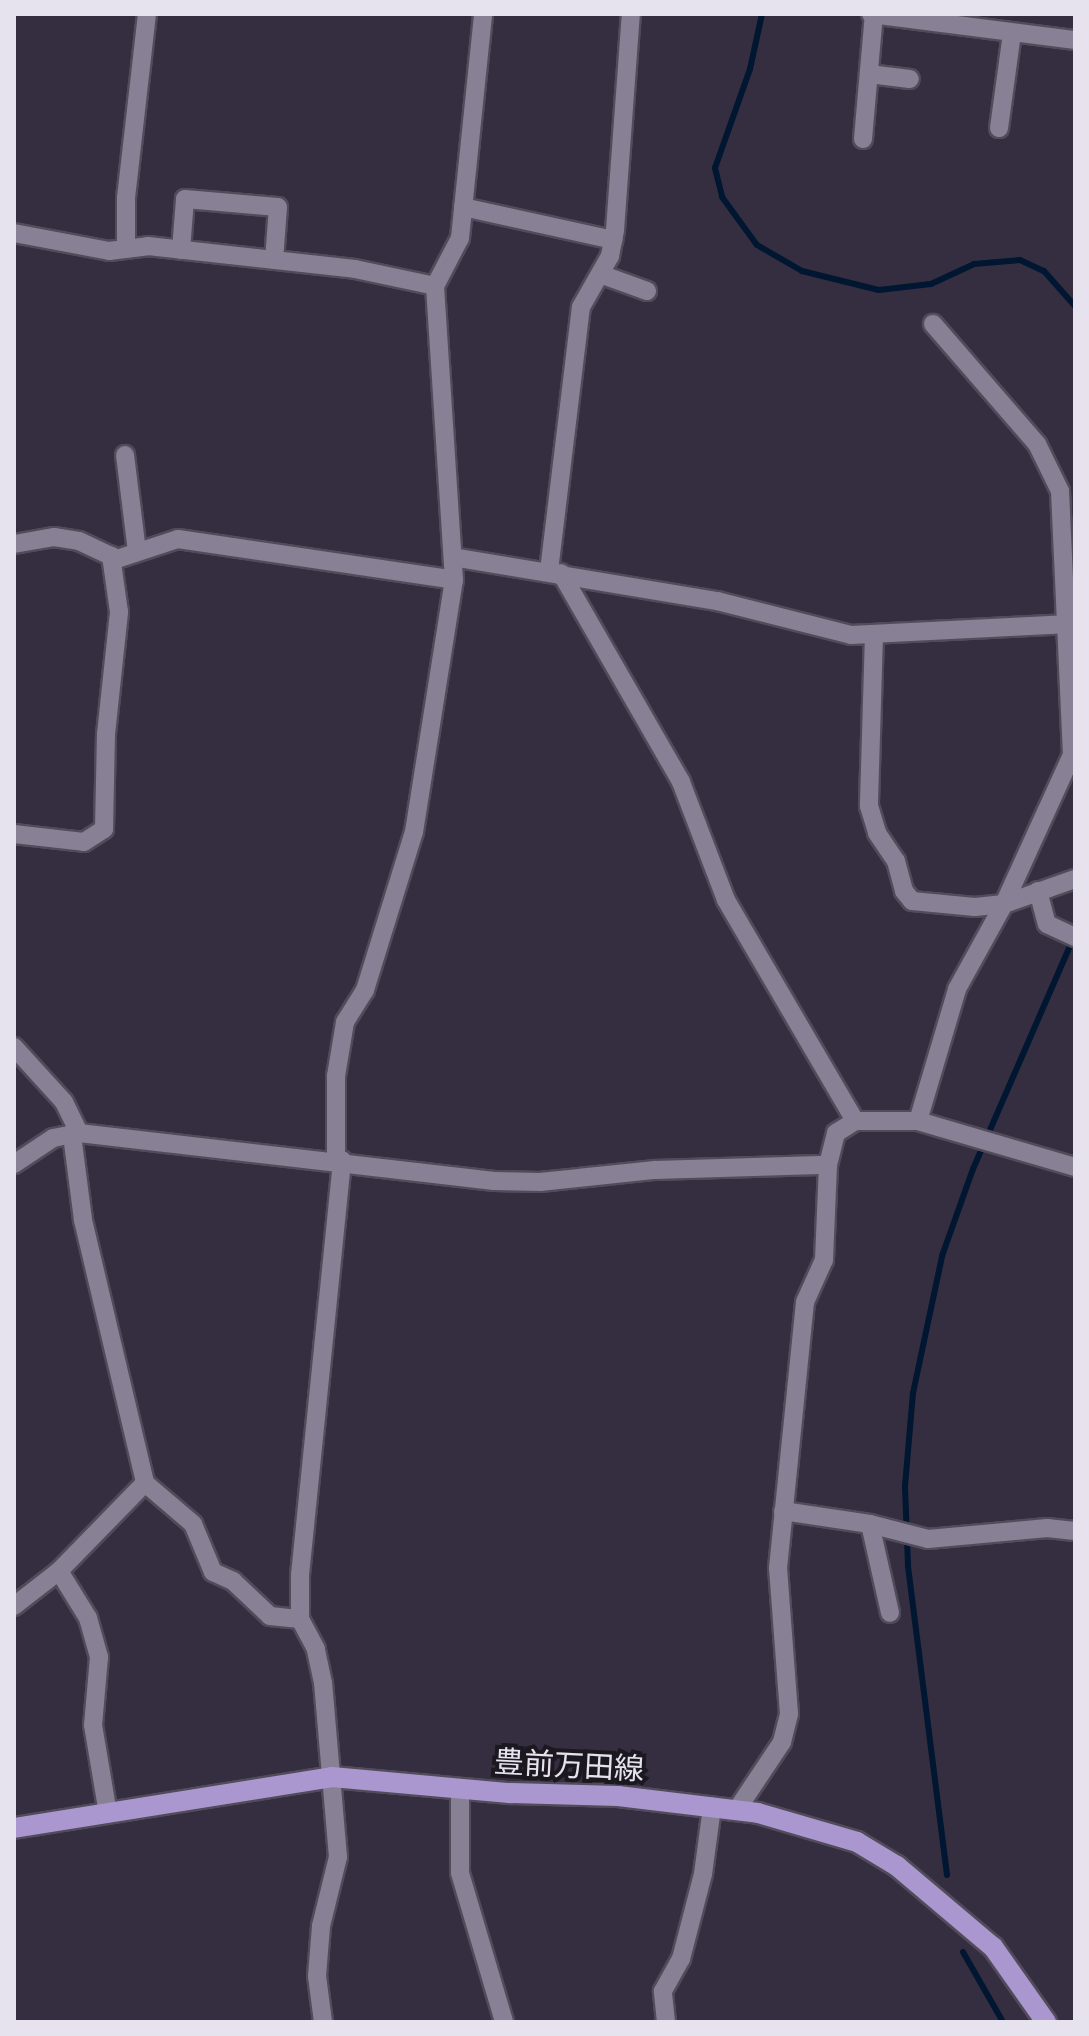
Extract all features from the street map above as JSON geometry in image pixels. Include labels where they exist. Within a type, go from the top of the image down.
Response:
[{"type":"main road","name":"豊前万田線","points":[[14,1828],[332,1777],[460,1789],[618,1796],[736,1811],[857,1842],[897,1866],[993,1947],[1046,2022]]},
{"type":"street","points":[[126,249],[126,198],[147,14]]},
{"type":"street","points":[[323,2022],[317,1976],[321,1926],[338,1857],[323,1683],[316,1649],[300,1619],[300,1575],[339,1160],[336,1076],[345,1022],[365,990],[414,832],[454,580],[435,286],[460,238],[483,14]]},
{"type":"street","points":[[631,14],[613,240],[600,274],[581,307],[555,572],[681,782],[726,900],[855,1121]]},
{"type":"street","points":[[863,139],[873,14],[1075,40]]},
{"type":"street","points":[[999,128],[1012,33]]},
{"type":"street","points":[[869,74],[910,79]]},
{"type":"street","points":[[181,250],[185,199],[278,207],[274,260]]},
{"type":"street","points":[[463,207],[613,240]]},
{"type":"street","points":[[14,233],[109,251],[181,250],[355,269],[435,286]]},
{"type":"street","points":[[600,274],[647,291]]},
{"type":"street","points":[[918,1121],[957,989],[1004,904],[1072,755],[1056,476],[1007,406],[933,324]]},
{"type":"street","points":[[125,455],[137,551]]},
{"type":"street","points":[[14,544],[54,537],[117,559],[178,539],[454,580]]},
{"type":"street","points":[[14,834],[84,842],[104,829],[106,734],[119,612],[111,556]]},
{"type":"street","points":[[453,557],[555,572],[683,599],[717,601],[809,628],[874,634],[1065,624]]},
{"type":"street","points":[[874,634],[869,806],[877,833],[896,861],[904,891],[912,901],[1004,904],[1075,879]]},
{"type":"street","points":[[1038,891],[1047,924],[1075,937]]},
{"type":"street","points":[[14,1047],[64,1102],[76,1134],[83,1220],[145,1483],[193,1524],[213,1572],[233,1581],[270,1616],[300,1619]]},
{"type":"street","points":[[736,1811],[782,1742],[789,1714],[778,1568],[805,1302],[824,1260],[828,1165],[836,1133],[855,1121],[918,1121],[1075,1167]]},
{"type":"street","points":[[14,1164],[53,1138],[76,1134],[339,1160],[494,1181],[828,1165]]},
{"type":"street","points":[[14,1606],[59,1571],[145,1483]]},
{"type":"street","points":[[783,1511],[870,1524],[928,1539],[1047,1528],[1075,1531]]},
{"type":"street","points":[[870,1524],[890,1613]]},
{"type":"street","points":[[59,1571],[88,1618],[99,1657],[93,1725],[108,1814]]},
{"type":"street","points":[[460,1789],[460,1873],[504,2022]]},
{"type":"street","points":[[666,2022],[663,1991],[681,1959],[703,1874],[712,1807]]},
{"type":"waterway","points":[[762,14],[750,69],[715,168],[722,197],[757,245],[802,271],[879,290],[931,284],[974,264],[1020,260],[1044,271],[1075,306]]},
{"type":"waterway","points":[[947,1875],[908,1565],[905,1486],[913,1393],[942,1256],[973,1169],[1073,939]]},
{"type":"waterway","points":[[963,1952],[1003,2022]]}]
